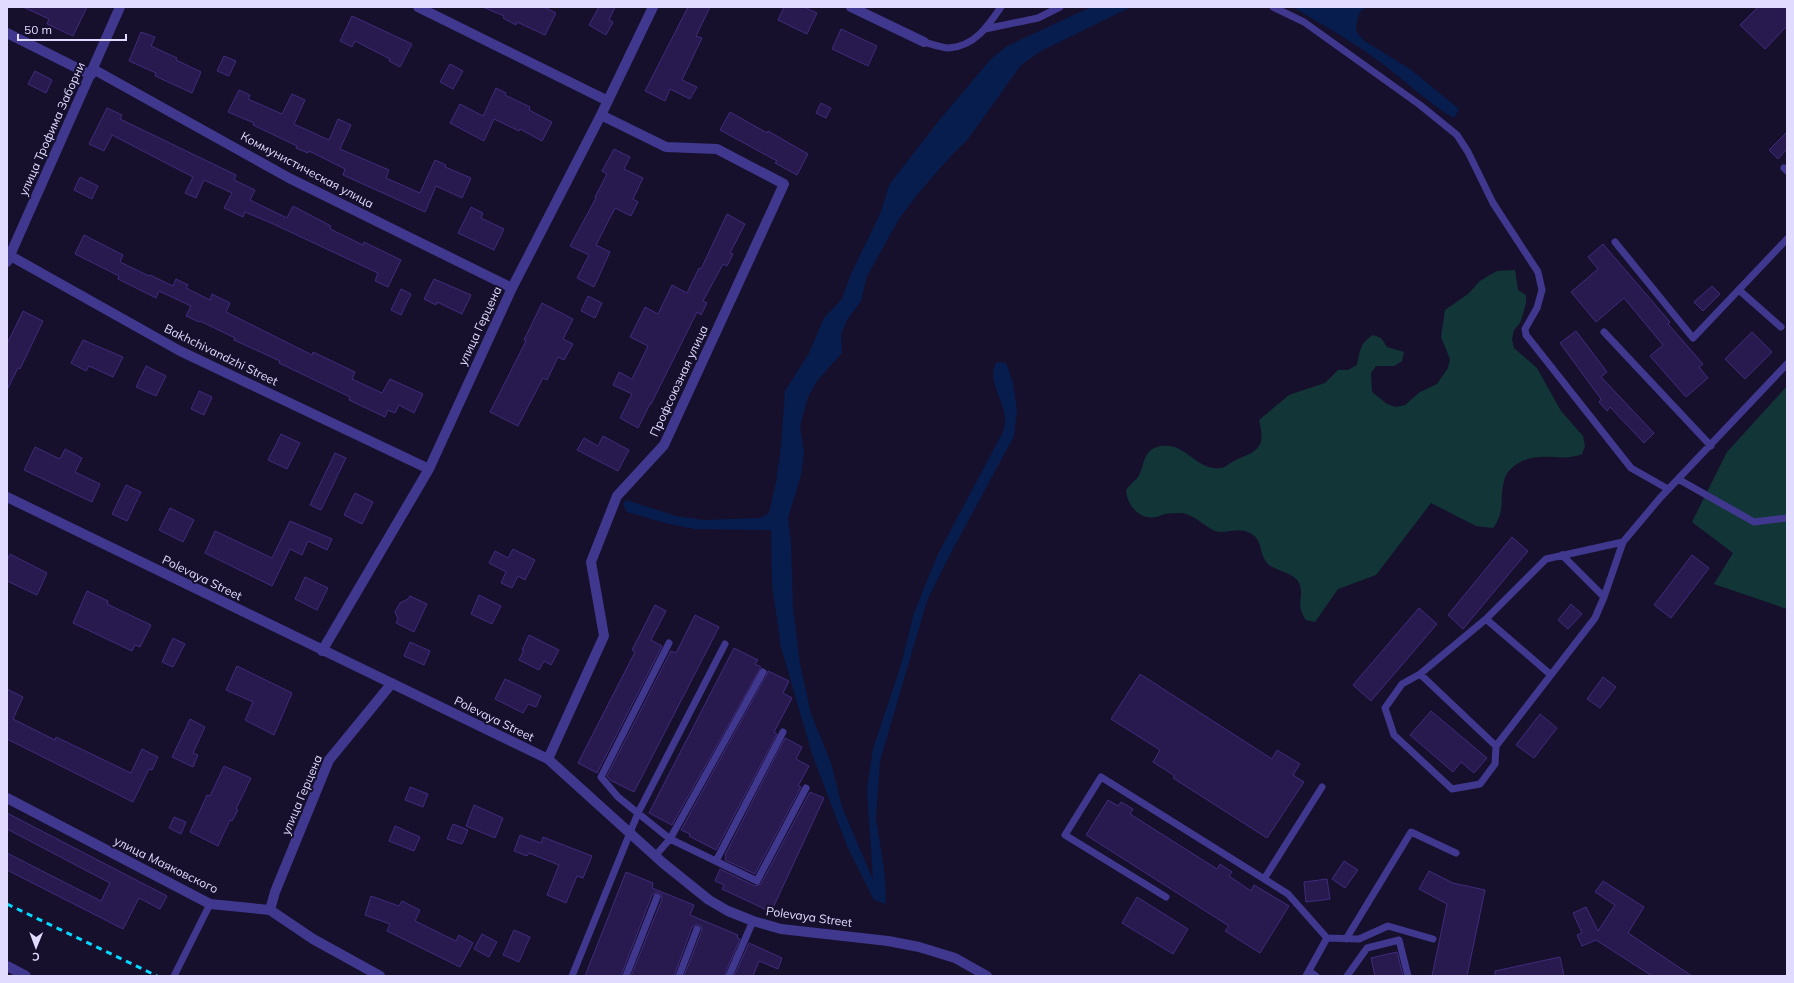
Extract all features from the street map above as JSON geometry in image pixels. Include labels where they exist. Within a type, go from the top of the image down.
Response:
[{"type":"street","name":"улица Трофима Заборни","points":[[8,257],[120,7]]},
{"type":"street","points":[[418,7],[608,100]]},
{"type":"street","name":"улица Герцена","points":[[322,651],[429,469],[512,288],[601,116],[653,7]]},
{"type":"street","points":[[851,7],[924,42]]},
{"type":"street","name":"Коммунистическая улица","points":[[7,33],[92,72],[289,178],[512,288]]},
{"type":"street","name":"Профсоюзная улица","points":[[548,759],[604,636],[591,562],[617,496],[664,444],[784,184],[717,149],[666,147],[601,116]]},
{"type":"street","name":"Bakhchivandzhi Street","points":[[8,257],[180,351],[429,469]]},
{"type":"street","name":"Polevaya Street","points":[[7,497],[322,651],[392,683],[548,759],[655,856],[709,900],[753,921],[781,929],[888,941],[919,947],[955,958],[987,976]]},
{"type":"street","name":"улица Герцена","points":[[270,910],[275,892],[329,760],[392,683]]},
{"type":"street","name":"улица Маяковского","points":[[7,798],[210,904],[270,910],[313,939],[380,976]]},
{"type":"street","points":[[7,966],[26,976]]},
{"type":"lane","points":[[924,42],[948,48],[971,42],[986,30],[1001,7]]},
{"type":"lane","points":[[986,30],[1038,18],[1060,7]]},
{"type":"lane","points":[[1273,7],[1304,22],[1420,105],[1457,135],[1468,152],[1493,203],[1538,272],[1542,290],[1537,308],[1525,329],[1526,335],[1631,468],[1668,489]]},
{"type":"lane","points":[[1615,242],[1693,338],[1787,239]]},
{"type":"lane","points":[[1739,290],[1781,328]]},
{"type":"lane","points":[[1604,332],[1711,446]]},
{"type":"lane","points":[[1623,542],[1546,559],[1486,619],[1420,674],[1402,684],[1385,708],[1394,735],[1452,789],[1480,784],[1495,764],[1496,746],[1595,618],[1604,598],[1623,542],[1668,489],[1711,446],[1787,364]]},
{"type":"lane","points":[[1678,479],[1754,522],[1787,518]]},
{"type":"lane","points":[[1562,555],[1604,598]]},
{"type":"lane","points":[[1486,619],[1551,675]]},
{"type":"lane","points":[[670,643],[601,777],[618,797],[670,839],[757,881],[806,788]]},
{"type":"lane","points":[[572,976],[638,813],[725,644]]},
{"type":"lane","points":[[655,856],[670,839],[763,672]]},
{"type":"lane","points":[[1420,674],[1496,746]]},
{"type":"lane","points":[[716,861],[783,732]]},
{"type":"lane","points":[[1166,897],[1064,835],[1101,777],[1288,894],[1327,938],[1359,939],[1388,926],[1433,939]]},
{"type":"lane","points":[[1264,879],[1322,787]]},
{"type":"lane","points":[[1346,939],[1411,832],[1456,853]]},
{"type":"lane","points":[[626,976],[657,897]]},
{"type":"lane","points":[[174,976],[210,904]]},
{"type":"lane","points":[[729,976],[753,921]]},
{"type":"lane","points":[[679,976],[697,929]]},
{"type":"lane","points":[[1316,976],[1307,974],[1327,938]]},
{"type":"lane","points":[[1347,976],[1367,948],[1400,940],[1408,976]]},
{"type":"green space","points":[[1515,270],[1518,290],[1526,295],[1526,304],[1520,323],[1514,330],[1512,339],[1514,348],[1537,368],[1561,411],[1583,436],[1585,446],[1582,454],[1577,456],[1534,457],[1513,467],[1509,471],[1504,481],[1500,516],[1493,528],[1476,526],[1431,503],[1376,575],[1338,589],[1315,622],[1306,620],[1303,615],[1300,606],[1301,590],[1298,581],[1291,575],[1268,564],[1258,541],[1251,534],[1241,530],[1222,532],[1215,531],[1192,516],[1183,513],[1164,514],[1158,517],[1144,516],[1139,514],[1131,506],[1126,490],[1138,477],[1146,456],[1152,449],[1166,446],[1173,447],[1206,466],[1221,468],[1227,466],[1252,453],[1259,446],[1261,441],[1261,428],[1259,420],[1289,395],[1325,383],[1338,370],[1348,370],[1357,365],[1363,344],[1373,335],[1381,338],[1387,347],[1404,352],[1402,361],[1394,366],[1376,366],[1371,373],[1372,392],[1387,404],[1396,407],[1405,405],[1420,392],[1437,384],[1448,368],[1450,359],[1441,337],[1445,310],[1468,294],[1480,281],[1488,276],[1497,271]]},
{"type":"green space","points":[[1787,386],[1787,609],[1714,584],[1733,553],[1692,522],[1727,452]]},
{"type":"water","points":[[1091,7],[1131,7],[1041,51],[1021,65],[968,139],[920,191],[899,219],[867,276],[861,301],[847,320],[841,335],[842,353],[817,381],[808,397],[800,426],[804,453],[801,475],[788,518],[791,543],[793,609],[800,664],[811,714],[831,763],[842,807],[873,880],[867,788],[873,749],[901,665],[914,613],[938,554],[1003,432],[1005,422],[1004,412],[996,390],[993,376],[997,362],[1006,363],[1013,383],[1017,409],[1014,436],[946,562],[927,601],[880,761],[876,818],[885,877],[886,904],[874,900],[847,846],[812,754],[781,647],[772,584],[771,530],[695,529],[669,524],[627,512],[623,504],[626,500],[676,516],[704,520],[760,518],[769,513],[776,482],[781,447],[785,391],[808,355],[824,318],[842,299],[851,274],[881,212],[889,185],[941,118],[991,59],[1007,46]]},
{"type":"water","points":[[1293,7],[1366,7],[1359,14],[1356,27],[1356,31],[1363,40],[1410,69],[1459,109],[1454,118],[1434,105],[1386,66],[1366,52]]},
{"type":"building","points":[[23,7],[87,7],[73,36],[47,24],[49,19]]},
{"type":"building","points":[[483,7],[544,7],[556,13],[545,35],[517,22],[516,25],[503,18],[504,16]]},
{"type":"building","points":[[599,7],[615,7],[609,20],[613,22],[606,35],[589,25]]},
{"type":"building","points":[[688,7],[710,7],[696,36],[702,38],[682,80],[697,87],[690,99],[670,89],[665,101],[645,91]]},
{"type":"building","points":[[784,7],[804,7],[817,13],[807,34],[778,20]]},
{"type":"building","points":[[1758,7],[1787,7],[1787,26],[1765,49],[1740,25]]},
{"type":"building","points":[[352,16],[412,44],[400,67],[389,61],[390,59],[355,41],[352,47],[340,41]]},
{"type":"building","points":[[841,29],[877,46],[868,66],[832,49]]},
{"type":"building","points":[[141,32],[155,37],[151,46],[177,58],[176,60],[201,72],[192,93],[155,76],[156,73],[129,61]]},
{"type":"building","points":[[224,56],[236,61],[229,76],[217,71]]},
{"type":"building","points":[[450,64],[463,71],[453,89],[440,82]]},
{"type":"building","points":[[35,71],[52,80],[46,93],[28,84]]},
{"type":"building","points":[[496,88],[506,93],[505,95],[530,107],[529,110],[552,122],[542,141],[520,129],[519,131],[494,119],[484,141],[450,123],[460,104],[483,116]]},
{"type":"building","points":[[239,90],[250,95],[248,99],[282,114],[292,94],[305,100],[294,124],[329,140],[338,119],[351,125],[340,149],[389,170],[386,178],[420,193],[435,160],[446,165],[445,167],[471,178],[462,198],[436,186],[425,212],[343,175],[345,169],[309,151],[308,153],[296,148],[297,146],[253,125],[254,123],[228,112]]},
{"type":"building","points":[[821,103],[831,108],[826,118],[816,113]]},
{"type":"building","points":[[107,108],[122,115],[120,119],[236,175],[234,180],[255,190],[250,200],[287,218],[293,206],[331,226],[330,229],[363,245],[364,242],[401,260],[388,287],[375,281],[378,273],[245,212],[243,217],[224,208],[232,193],[204,180],[196,198],[185,193],[193,177],[112,135],[104,151],[89,144]]},
{"type":"building","points":[[730,112],[767,133],[768,131],[808,154],[797,175],[775,163],[777,161],[720,130]]},
{"type":"building","points":[[1787,132],[1787,149],[1778,159],[1769,150]]},
{"type":"building","points":[[614,149],[630,157],[624,169],[643,178],[633,199],[638,202],[631,216],[615,208],[596,245],[610,252],[594,287],[577,278],[589,255],[570,246],[607,174],[602,171]]},
{"type":"building","points":[[80,177],[98,186],[92,199],[74,190]]},
{"type":"building","points":[[471,207],[483,213],[481,218],[504,229],[494,250],[458,233]]},
{"type":"building","points":[[727,214],[745,224],[730,253],[733,254],[727,266],[723,264],[703,301],[707,303],[701,315],[697,312],[638,428],[620,418],[632,394],[613,385],[619,372],[632,379],[648,346],[630,337],[645,307],[658,314],[672,285],[687,293],[699,268],[701,269]]},
{"type":"building","points":[[84,235],[123,255],[120,262],[149,276],[150,275],[173,286],[176,279],[188,285],[186,288],[210,300],[212,294],[230,303],[226,312],[312,355],[313,352],[355,372],[352,379],[382,393],[390,379],[423,394],[414,413],[399,405],[395,413],[388,410],[385,417],[349,400],[350,397],[279,363],[280,361],[234,340],[235,338],[186,316],[191,306],[159,291],[156,298],[118,279],[119,276],[75,254]]},
{"type":"building","points":[[1603,244],[1670,322],[1668,324],[1703,364],[1699,367],[1708,378],[1686,397],[1650,356],[1663,345],[1624,298],[1596,322],[1571,292],[1598,269],[1588,257]]},
{"type":"building","points":[[434,279],[471,295],[462,314],[437,302],[436,305],[424,299]]},
{"type":"building","points":[[1712,286],[1720,294],[1703,311],[1694,302]]},
{"type":"building","points":[[401,289],[411,294],[401,315],[391,310]]},
{"type":"building","points":[[588,296],[602,303],[595,318],[581,311]]},
{"type":"building","points":[[542,303],[573,319],[563,339],[573,344],[564,360],[558,357],[547,380],[543,378],[518,426],[490,412],[526,341],[524,340]]},
{"type":"building","points":[[23,311],[43,321],[20,369],[18,368],[7,390],[7,344]]},
{"type":"building","points":[[1576,331],[1607,372],[1601,377],[1654,433],[1644,443],[1610,407],[1607,411],[1599,402],[1601,399],[1560,343]]},
{"type":"building","points":[[1752,332],[1772,352],[1745,379],[1725,359]]},
{"type":"building","points":[[83,340],[123,357],[113,377],[89,366],[86,371],[71,363]]},
{"type":"building","points":[[146,366],[166,376],[156,396],[136,387]]},
{"type":"building","points":[[199,391],[212,397],[204,415],[191,409]]},
{"type":"building","points":[[281,434],[300,443],[287,469],[268,460]]},
{"type":"building","points":[[603,436],[629,450],[618,471],[577,450],[584,438],[598,446]]},
{"type":"building","points":[[35,447],[60,459],[65,449],[82,458],[75,472],[100,484],[92,502],[24,470]]},
{"type":"building","points":[[335,453],[346,458],[321,510],[310,505]]},
{"type":"building","points":[[126,485],[141,492],[127,521],[112,514]]},
{"type":"building","points":[[355,493],[373,502],[362,524],[344,515]]},
{"type":"building","points":[[170,508],[194,520],[183,542],[159,530]]},
{"type":"building","points":[[290,521],[332,539],[327,550],[308,541],[302,555],[290,549],[272,586],[205,553],[215,531],[272,558]]},
{"type":"building","points":[[1512,537],[1528,551],[1463,629],[1448,615]]},
{"type":"building","points":[[513,549],[535,560],[525,580],[518,576],[512,588],[501,583],[506,572],[489,563],[495,551],[508,558]]},
{"type":"building","points":[[10,554],[47,573],[37,595],[7,581],[7,561]]},
{"type":"building","points":[[1692,555],[1709,568],[1671,618],[1654,605]]},
{"type":"building","points":[[305,577],[328,588],[317,610],[295,599]]},
{"type":"building","points":[[87,591],[108,601],[107,604],[151,625],[140,647],[135,645],[132,651],[73,623]]},
{"type":"building","points":[[479,595],[501,606],[492,624],[471,614]]},
{"type":"building","points":[[410,596],[427,604],[414,632],[396,623],[398,619],[395,612],[400,603],[408,599]]},
{"type":"building","points":[[1571,604],[1582,614],[1568,629],[1558,620]]},
{"type":"building","points":[[655,605],[666,611],[651,640],[662,646],[597,773],[578,763],[635,652],[632,650]]},
{"type":"building","points":[[1419,608],[1437,624],[1371,701],[1353,685]]},
{"type":"building","points":[[695,615],[719,627],[634,792],[610,780],[607,776],[671,651],[676,653]]},
{"type":"building","points":[[529,635],[559,650],[551,665],[544,661],[539,670],[519,660]]},
{"type":"building","points":[[173,638],[185,644],[173,667],[162,662]]},
{"type":"building","points":[[410,642],[430,651],[424,665],[404,656]]},
{"type":"building","points":[[734,648],[758,660],[755,664],[761,667],[672,825],[649,813]]},
{"type":"building","points":[[237,666],[292,693],[274,735],[245,720],[253,702],[226,690]]},
{"type":"building","points":[[768,671],[789,681],[783,693],[792,698],[774,732],[777,734],[716,850],[689,836],[690,834],[681,830]]},
{"type":"building","points":[[1140,674],[1272,759],[1277,750],[1300,764],[1293,775],[1304,782],[1267,838],[1173,778],[1175,776],[1153,762],[1160,750],[1111,719]]},
{"type":"building","points":[[1603,677],[1616,687],[1600,708],[1587,699]]},
{"type":"building","points":[[505,679],[541,696],[536,707],[528,704],[523,713],[495,699]]},
{"type":"building","points":[[7,689],[23,697],[13,719],[55,740],[56,737],[131,773],[142,749],[158,757],[152,770],[149,769],[133,802],[7,739]]},
{"type":"building","points":[[1431,711],[1487,758],[1474,773],[1461,762],[1453,772],[1410,735]]},
{"type":"building","points":[[1540,714],[1557,728],[1534,758],[1516,745]]},
{"type":"building","points":[[190,719],[205,727],[193,753],[198,755],[193,767],[172,757]]},
{"type":"building","points":[[785,738],[802,747],[796,759],[809,766],[798,786],[801,787],[755,874],[725,860],[725,855]]},
{"type":"building","points":[[224,766],[251,778],[236,809],[238,810],[232,821],[230,820],[218,846],[190,832],[207,795],[210,796]]},
{"type":"building","points":[[410,787],[428,794],[423,807],[405,800]]},
{"type":"building","points":[[810,792],[824,798],[771,912],[722,889],[724,885],[715,881],[720,869],[755,886],[761,884]]},
{"type":"building","points":[[1108,800],[1118,806],[1121,802],[1133,809],[1130,814],[1217,869],[1220,864],[1232,872],[1229,876],[1251,891],[1254,885],[1289,906],[1260,953],[1225,931],[1229,926],[1086,835]]},
{"type":"building","points":[[474,805],[503,818],[495,838],[466,826]]},
{"type":"building","points":[[7,813],[167,896],[160,909],[139,898],[123,929],[7,870],[7,853],[101,901],[110,883],[7,829]]},
{"type":"building","points":[[174,817],[186,822],[181,834],[169,828]]},
{"type":"building","points":[[453,824],[468,830],[462,844],[447,839]]},
{"type":"building","points":[[395,826],[420,837],[414,851],[389,841]]},
{"type":"building","points":[[520,835],[541,843],[543,837],[592,856],[583,878],[577,876],[566,903],[547,895],[559,865],[529,853],[527,856],[514,851]]},
{"type":"building","points":[[1344,861],[1358,870],[1345,888],[1332,879]]},
{"type":"building","points":[[1429,871],[1453,883],[1485,890],[1467,976],[1432,976],[1447,904],[1419,889]]},
{"type":"building","points":[[626,872],[653,883],[652,888],[694,905],[690,915],[738,935],[737,938],[740,939],[724,976],[684,976],[702,930],[701,926],[697,924],[692,927],[674,976],[631,976],[662,899],[661,894],[657,892],[652,895],[621,976],[585,976]]},
{"type":"building","points":[[1327,879],[1330,899],[1306,902],[1304,882]]},
{"type":"building","points":[[1603,881],[1644,907],[1628,933],[1692,976],[1652,976],[1596,940],[1582,946],[1577,935],[1582,933],[1573,913],[1586,907],[1598,931],[1615,905],[1595,892]]},
{"type":"building","points":[[371,896],[399,906],[402,901],[420,910],[415,921],[456,941],[459,935],[473,943],[460,967],[387,931],[390,924],[365,915]]},
{"type":"building","points":[[1137,897],[1188,929],[1173,954],[1122,923]]},
{"type":"building","points":[[514,930],[530,937],[519,962],[503,955]]},
{"type":"building","points":[[482,934],[497,942],[489,957],[474,949]]},
{"type":"building","points":[[749,943],[782,958],[778,969],[759,961],[753,976],[734,976]]},
{"type":"building","points":[[1397,952],[1403,976],[1375,976],[1371,958]]},
{"type":"building","points":[[1560,957],[1564,976],[1495,976],[1495,971]]},
{"type":"railway","points":[[7,904],[157,976]]}]
